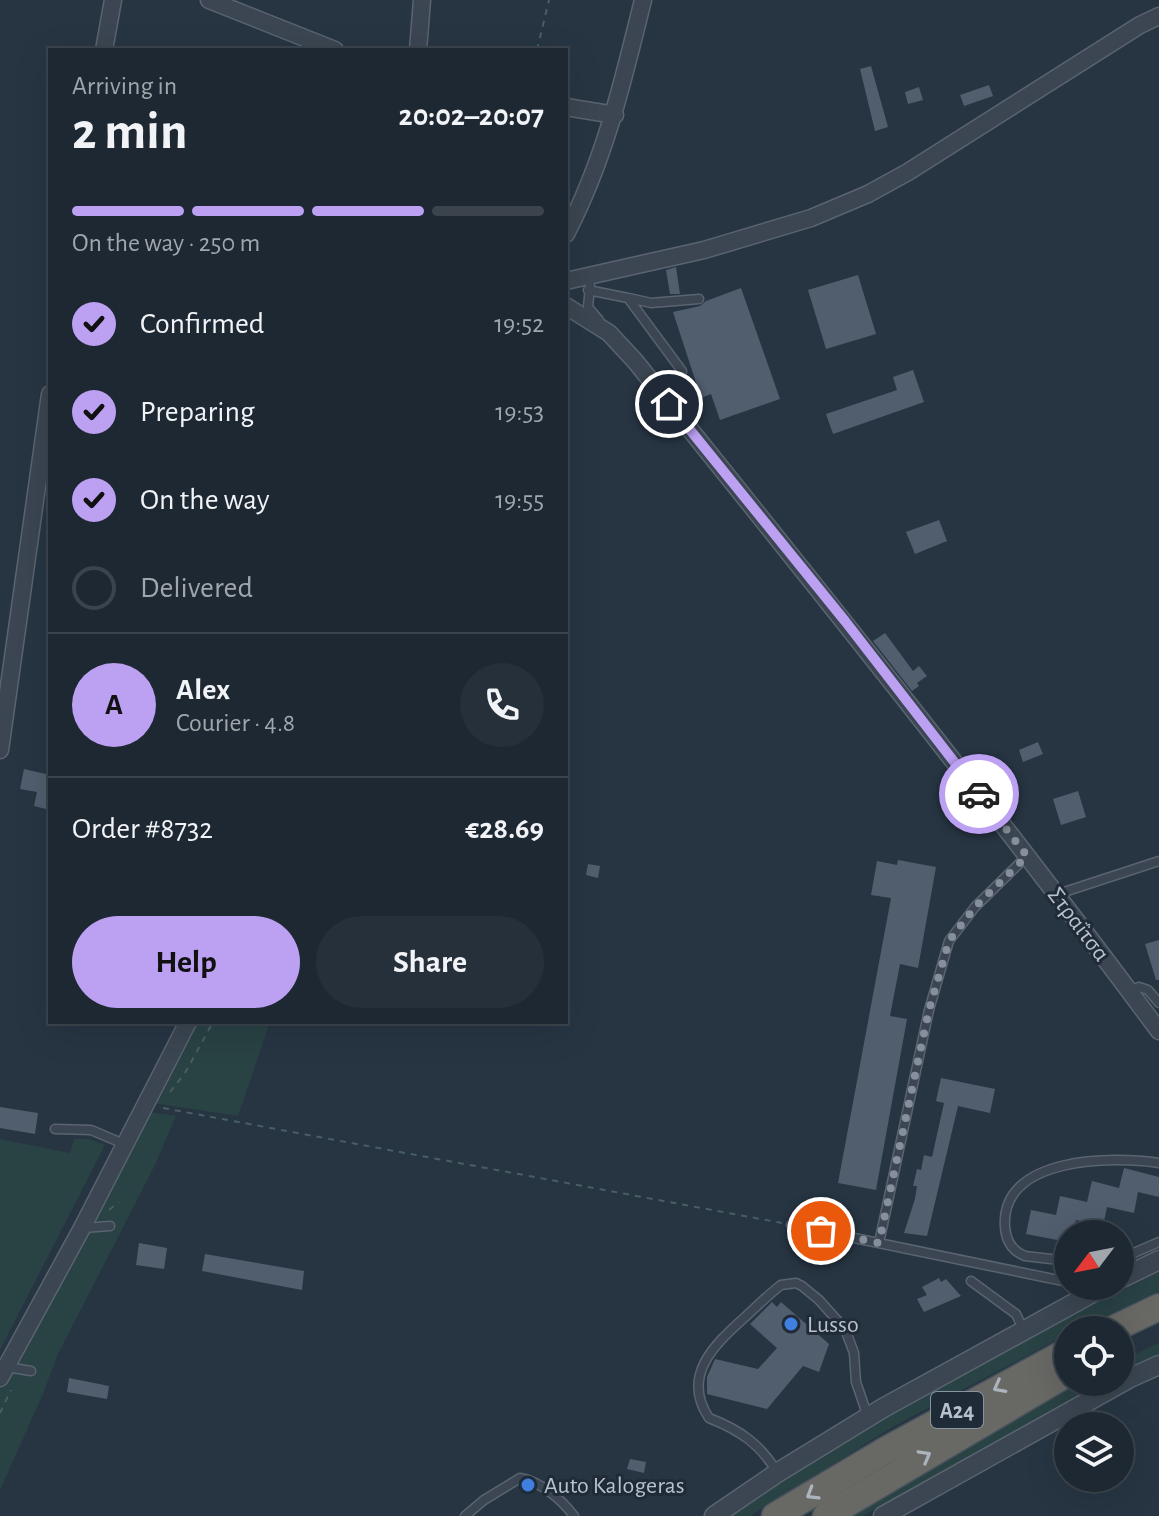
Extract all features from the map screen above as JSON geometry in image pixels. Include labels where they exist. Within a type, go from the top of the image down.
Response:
[{"type":"highway","points":[[1134,1319],[1159,1307]]},
{"type":"highway","points":[[1134,1337],[1159,1325]]},
{"type":"highway","name":"Α24","points":[[775,1516],[886,1450],[1054,1359]]},
{"type":"highway","name":"Α24","points":[[826,1516],[1054,1381]]},
{"type":"street","points":[[104,48],[113,0]]},
{"type":"street","points":[[209,0],[330,48]]},
{"type":"street","points":[[418,48],[422,0]]},
{"type":"street","points":[[568,230],[598,165],[615,115],[643,0]]},
{"type":"street","points":[[568,280],[704,250],[811,218],[868,194],[1159,16]]},
{"type":"street","points":[[568,107],[615,115]]},
{"type":"street","name":"Στραΐτσα","points":[[568,307],[609,333],[635,361],[845,621],[1058,894],[1159,1031]]},
{"type":"street","points":[[0,750],[48,408]]},
{"type":"street","points":[[3,1372],[125,1144],[152,1106],[187,1024]]},
{"type":"street","points":[[1134,1272],[1159,1260]]},
{"type":"street","points":[[714,1516],[868,1417],[1076,1300]]},
{"type":"street","points":[[883,1516],[1130,1378],[1159,1365]]},
{"type":"lane","points":[[1140,25],[1159,23]]},
{"type":"lane","points":[[596,273],[588,290],[588,307],[609,333]]},
{"type":"lane","points":[[588,290],[651,303],[699,299]]},
{"type":"lane","points":[[628,298],[682,371]]},
{"type":"lane","points":[[879,1243],[929,1010],[949,941],[975,907],[1027,856]]},
{"type":"lane","points":[[1058,894],[1159,861]]},
{"type":"lane","points":[[1130,991],[1139,987],[1148,990],[1159,1003]]},
{"type":"lane","points":[[55,1129],[91,1130],[125,1144]]},
{"type":"lane","points":[[1054,1259],[1025,1256],[1010,1245],[1005,1231],[1005,1215],[1022,1184],[1045,1172],[1084,1160],[1159,1163]]},
{"type":"lane","points":[[791,1225],[1054,1279]]},
{"type":"lane","points":[[82,1228],[110,1226]]},
{"type":"lane","points":[[1134,1253],[1159,1242]]},
{"type":"lane","points":[[971,1281],[1016,1314],[1024,1330]]},
{"type":"lane","points":[[777,1473],[767,1456],[748,1436],[709,1418],[700,1398],[698,1377],[711,1349],[781,1285],[796,1283],[802,1286],[845,1329],[854,1353],[856,1382],[868,1417]]},
{"type":"lane","points":[[3,1372],[31,1371]]},
{"type":"lane","points":[[465,1516],[520,1478],[541,1486],[567,1506],[574,1516]]},
{"type":"path","points":[[537,48],[549,0]]},
{"type":"path","points":[[152,1106],[185,1073],[212,1024]]},
{"type":"path","points":[[152,1106],[791,1225]]},
{"type":"green space","points":[[188,1024],[269,1024],[238,1116],[147,1102]]},
{"type":"green space","points":[[141,1111],[176,1116],[154,1167],[58,1354],[0,1490],[0,1378]]},
{"type":"green space","points":[[0,1139],[70,1153],[74,1139],[89,1139],[105,1145],[0,1350]]},
{"type":"green space","points":[[1159,1272],[1159,1291],[1106,1316],[1069,1316],[1102,1300],[1134,1300],[1134,1284]]},
{"type":"green space","points":[[1054,1323],[1054,1341],[896,1425],[750,1516],[721,1516],[776,1477],[1005,1347]]},
{"type":"green space","points":[[1159,1343],[1159,1359],[1134,1371],[1134,1355]]},
{"type":"green space","points":[[1054,1396],[1086,1396],[863,1516],[838,1516]]},
{"type":"building","points":[[871,66],[888,127],[875,131],[860,69]]},
{"type":"building","points":[[989,85],[993,96],[964,106],[960,95]]},
{"type":"building","points":[[919,87],[923,100],[908,104],[905,92]]},
{"type":"building","points":[[676,267],[680,294],[670,294],[666,270]]},
{"type":"building","points":[[858,275],[876,334],[826,349],[808,290]]},
{"type":"building","points":[[741,288],[780,399],[720,420],[711,394],[701,398],[673,312],[700,306]]},
{"type":"building","points":[[913,370],[924,402],[833,434],[826,414],[897,390],[893,377]]},
{"type":"building","points":[[939,520],[947,541],[915,554],[906,532]]},
{"type":"building","points":[[885,633],[913,671],[919,666],[927,676],[912,691],[873,641]]},
{"type":"building","points":[[1038,742],[1043,754],[1023,762],[1019,750]]},
{"type":"building","points":[[24,769],[48,775],[48,810],[34,806],[37,792],[20,789]]},
{"type":"building","points":[[1078,791],[1086,817],[1061,825],[1053,799]]},
{"type":"building","points":[[898,860],[936,867],[918,968],[900,964],[890,1016],[907,1019],[876,1190],[838,1183],[891,898],[871,895],[877,861],[897,865]]},
{"type":"building","points":[[588,864],[600,866],[598,878],[586,875]]},
{"type":"building","points":[[1159,940],[1159,980],[1156,980],[1145,944]]},
{"type":"building","points":[[941,1078],[995,1089],[990,1113],[958,1106],[927,1236],[904,1233],[915,1199],[917,1186],[913,1186],[917,1169],[921,1170],[924,1155],[932,1157],[944,1103],[936,1101]]},
{"type":"building","points":[[0,1107],[38,1113],[35,1134],[0,1128]]},
{"type":"building","points":[[1124,1168],[1159,1177],[1159,1197],[1138,1192],[1134,1213],[1107,1207],[1104,1220],[1054,1220],[1054,1239],[1026,1234],[1031,1210],[1056,1215],[1060,1196],[1087,1202],[1092,1181],[1119,1188]]},
{"type":"building","points":[[139,1243],[167,1248],[164,1269],[136,1265]]},
{"type":"building","points":[[205,1254],[304,1271],[302,1290],[202,1271]]},
{"type":"building","points":[[939,1278],[941,1282],[946,1279],[961,1296],[924,1312],[917,1299],[927,1295],[922,1287]]},
{"type":"building","points":[[772,1302],[777,1307],[781,1302],[829,1344],[819,1372],[803,1366],[767,1409],[707,1394],[707,1377],[715,1359],[758,1369],[777,1348],[750,1324]]},
{"type":"building","points":[[69,1378],[109,1386],[107,1399],[67,1392]]},
{"type":"building","points":[[630,1459],[646,1462],[644,1473],[627,1469]]},
{"type":"way so far","points":[[821,1231],[879,1243],[929,1010],[949,941],[975,907],[1027,856],[979,794]]},
{"type":"place","name":"Lusso","points":[[791,1324]]},
{"type":"place","name":"Auto Kalogeras","points":[[528,1485]]},
{"type":"route","points":[[669,404],[845,621],[979,794]]}]
